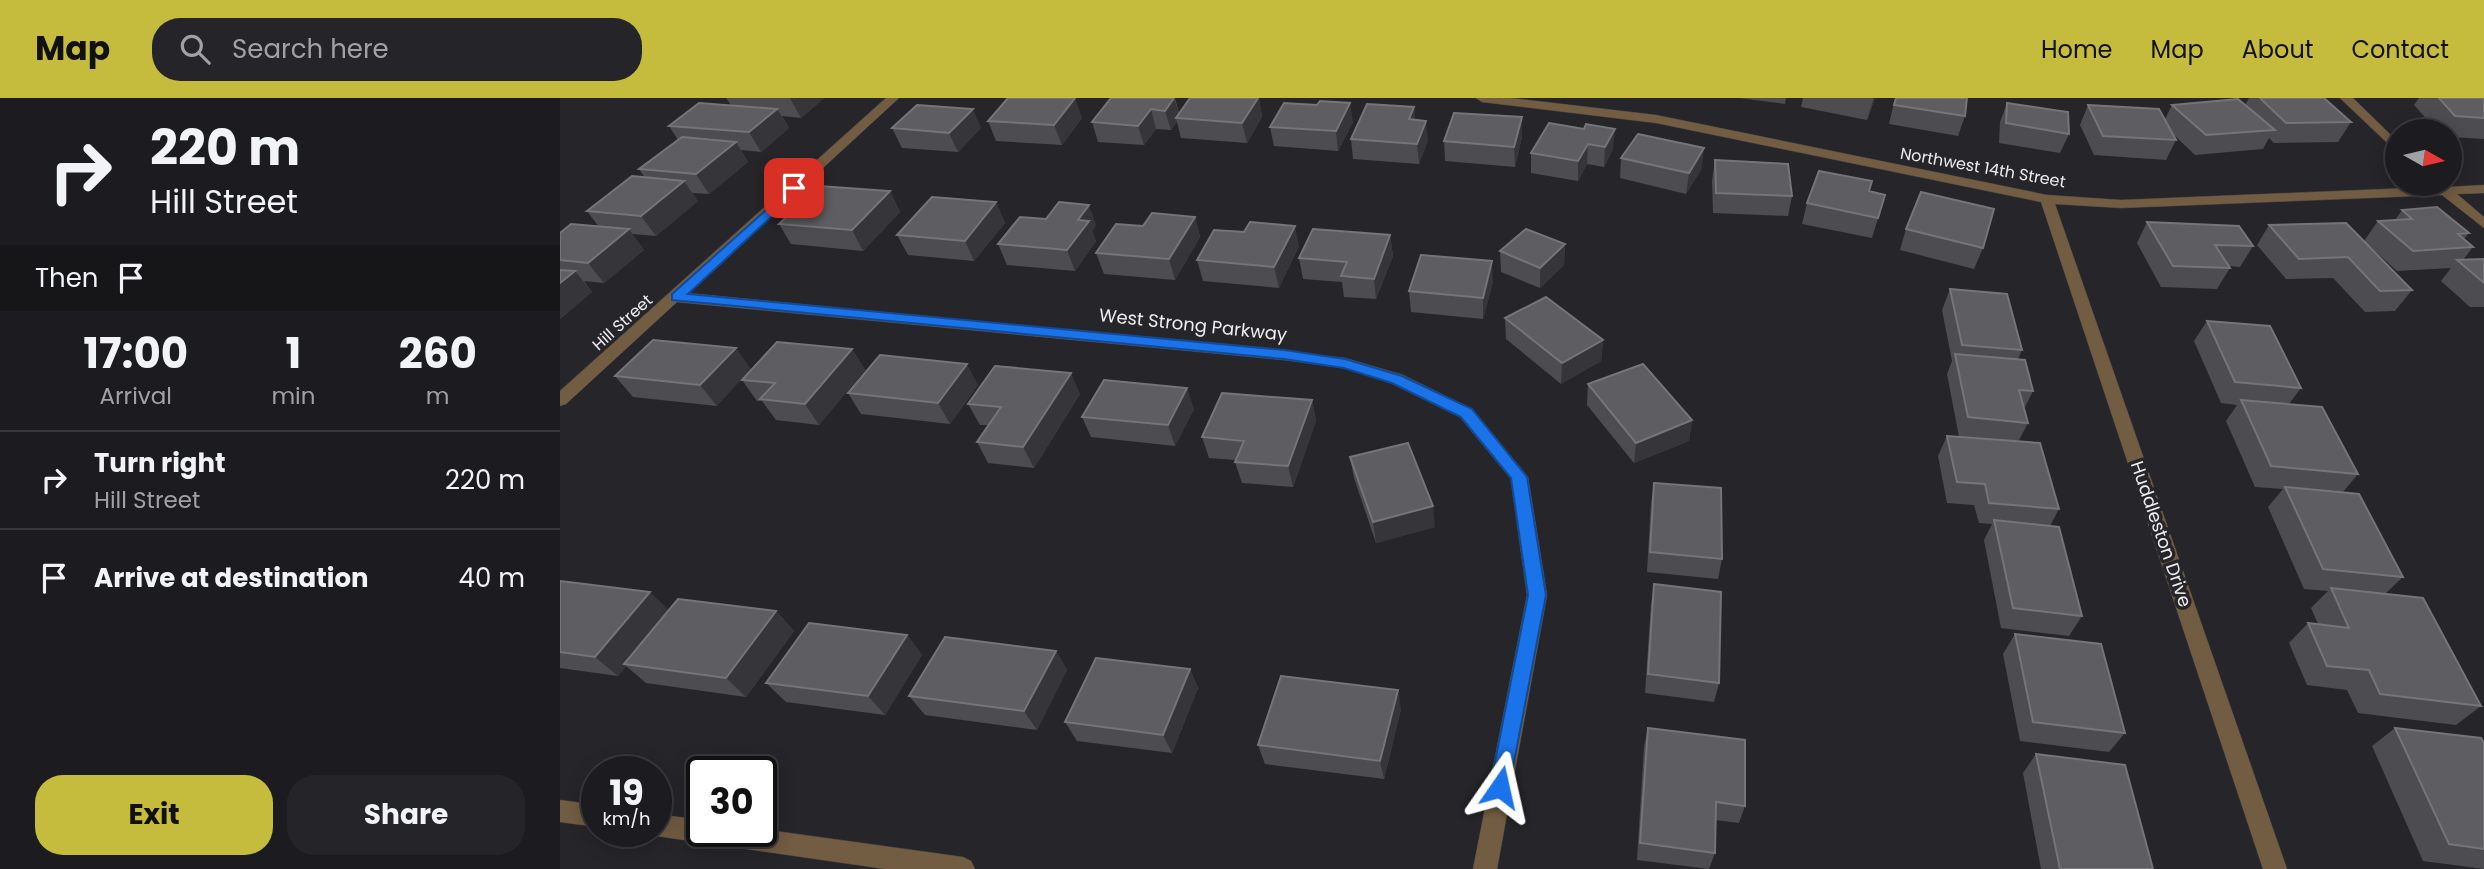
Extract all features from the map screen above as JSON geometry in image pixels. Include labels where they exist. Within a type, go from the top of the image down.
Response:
[{"type":"street","name":"Hill Street","points":[[560,400],[677,297],[892,98]]},
{"type":"street","name":"Northwest 14th Street","points":[[1482,98],[1656,119],[2047,199],[2121,204],[2385,190]]},
{"type":"street","points":[[2346,98],[2385,136]]},
{"type":"street","name":"Northwest 14th Street","points":[[2462,188],[2484,189]]},
{"type":"street","points":[[2451,196],[2484,224]]},
{"type":"street","name":"Huddleston Drive","points":[[2047,199],[2275,869]]},
{"type":"street","name":"West Strong Parkway","points":[[677,297],[1345,363],[1397,379],[1466,413],[1519,477],[1537,595],[1485,869]]},
{"type":"street","points":[[560,811],[581,814]]},
{"type":"street","points":[[777,842],[963,869]]},
{"type":"building","points":[[1008,98],[1075,98],[1054,125],[988,121]]},
{"type":"building","points":[[1111,98],[1174,98],[1165,111],[1151,109],[1138,126],[1092,122]]},
{"type":"building","points":[[1190,98],[1258,98],[1242,123],[1176,118]]},
{"type":"building","points":[[1896,98],[1967,98],[1965,116],[1894,105]]},
{"type":"building","points":[[2260,98],[2324,98],[2351,122],[2286,123]]},
{"type":"building","points":[[2439,98],[2484,98],[2484,118],[2455,116]]},
{"type":"building","points":[[2238,99],[2275,130],[2206,135],[2172,105]]},
{"type":"building","points":[[1320,101],[1350,103],[1336,131],[1270,127],[1284,103],[1317,105]]},
{"type":"building","points":[[699,103],[777,109],[749,132],[669,126]]},
{"type":"building","points":[[2007,103],[2068,112],[2069,134],[2006,123]]},
{"type":"building","points":[[1367,104],[1414,107],[1409,119],[1426,121],[1417,144],[1351,139]]},
{"type":"building","points":[[917,105],[973,109],[949,133],[892,128]]},
{"type":"building","points":[[2088,105],[2159,109],[2176,140],[2103,136]]},
{"type":"building","points":[[1454,113],[1522,117],[1514,147],[1444,141]]},
{"type":"building","points":[[1549,123],[1584,129],[1586,124],[1615,129],[1605,147],[1588,144],[1578,161],[1531,153]]},
{"type":"building","points":[[1638,134],[1704,148],[1689,173],[1621,158]]},
{"type":"building","points":[[682,137],[736,142],[696,174],[639,169]]},
{"type":"building","points":[[1715,160],[1788,164],[1792,196],[1716,193]]},
{"type":"building","points":[[1819,171],[1872,181],[1869,191],[1885,195],[1878,218],[1807,203]]},
{"type":"building","points":[[632,176],[684,181],[641,216],[587,211]]},
{"type":"building","points":[[819,186],[890,191],[852,230],[779,224]]},
{"type":"building","points":[[1921,192],[1994,209],[1983,248],[1906,229]]},
{"type":"building","points":[[932,197],[996,202],[965,241],[897,235]]},
{"type":"building","points":[[1059,202],[1089,205],[1078,220],[1089,221],[1067,250],[998,244],[1020,217],[1046,219]]},
{"type":"building","points":[[2437,207],[2469,233],[2458,234],[2473,247],[2413,251],[2378,221],[2412,219],[2402,210]]},
{"type":"building","points":[[1152,213],[1195,217],[1169,259],[1096,253],[1116,224],[1143,226]]},
{"type":"building","points":[[1250,222],[1295,226],[1274,267],[1197,260],[1214,230],[1244,232]]},
{"type":"building","points":[[2147,222],[2239,226],[2253,246],[2215,245],[2230,268],[2173,266]]},
{"type":"building","points":[[2346,223],[2412,290],[2380,291],[2348,257],[2299,259],[2269,225]]},
{"type":"building","points":[[571,224],[629,229],[588,263],[560,260],[560,233]]},
{"type":"building","points":[[1313,229],[1390,235],[1374,279],[1341,276],[1347,262],[1299,258]]},
{"type":"building","points":[[1526,229],[1565,244],[1540,268],[1500,251]]},
{"type":"building","points":[[1421,255],[1492,261],[1483,298],[1409,291]]},
{"type":"building","points":[[2484,259],[2484,283],[2457,260]]},
{"type":"building","points":[[560,270],[575,271],[560,283]]},
{"type":"building","points":[[1950,289],[2007,294],[2022,350],[1962,345]]},
{"type":"building","points":[[1546,297],[1603,340],[1562,363],[1505,318]]},
{"type":"building","points":[[2207,321],[2270,326],[2301,388],[2235,382]]},
{"type":"building","points":[[653,340],[736,348],[700,385],[615,376]]},
{"type":"building","points":[[777,342],[852,349],[805,404],[760,399],[775,383],[742,380]]},
{"type":"building","points":[[1955,354],[2025,360],[2033,391],[2019,390],[2028,423],[1968,417]]},
{"type":"building","points":[[880,355],[967,364],[938,403],[848,393]]},
{"type":"building","points":[[1643,364],[1692,420],[1636,443],[1588,384]]},
{"type":"building","points":[[995,366],[1071,373],[1023,447],[977,442],[1001,407],[968,404]]},
{"type":"building","points":[[1104,380],[1187,388],[1168,425],[1082,417]]},
{"type":"building","points":[[1222,393],[1312,400],[1288,466],[1235,462],[1244,441],[1202,437]]},
{"type":"building","points":[[2241,400],[2322,407],[2358,474],[2271,466]]},
{"type":"building","points":[[1947,436],[2040,443],[2059,509],[1989,503],[1985,484],[1957,482]]},
{"type":"building","points":[[1408,443],[1433,506],[1373,522],[1350,457]]},
{"type":"building","points":[[1654,483],[1721,488],[1722,559],[1650,552]]},
{"type":"building","points":[[2285,487],[2359,494],[2403,577],[2323,569]]},
{"type":"building","points":[[1994,520],[2059,527],[2082,616],[2013,608]]},
{"type":"building","points":[[560,581],[650,592],[595,657],[560,652]]},
{"type":"building","points":[[1654,584],[1721,592],[1719,683],[1648,674]]},
{"type":"building","points":[[2331,588],[2423,598],[2481,706],[2380,694],[2369,670],[2327,666],[2308,623],[2349,628]]},
{"type":"building","points":[[678,599],[776,611],[726,678],[624,664]]},
{"type":"building","points":[[809,623],[907,635],[868,696],[766,683]]},
{"type":"building","points":[[2015,634],[2101,644],[2125,733],[2033,722]]},
{"type":"building","points":[[945,637],[1056,651],[1024,711],[909,696]]},
{"type":"building","points":[[1096,658],[1190,669],[1163,735],[1065,722]]},
{"type":"building","points":[[1281,676],[1398,690],[1380,761],[1258,745]]},
{"type":"building","points":[[1648,728],[1745,740],[1745,806],[1716,802],[1715,853],[1640,843]]},
{"type":"building","points":[[2395,728],[2481,738],[2484,743],[2484,849],[2449,844]]},
{"type":"building","points":[[2036,754],[2125,765],[2153,869],[2060,869]]},
{"type":"route","points":[[794,188],[677,297],[1345,363],[1397,379],[1466,413],[1519,477],[1537,595],[1500,787]]}]
